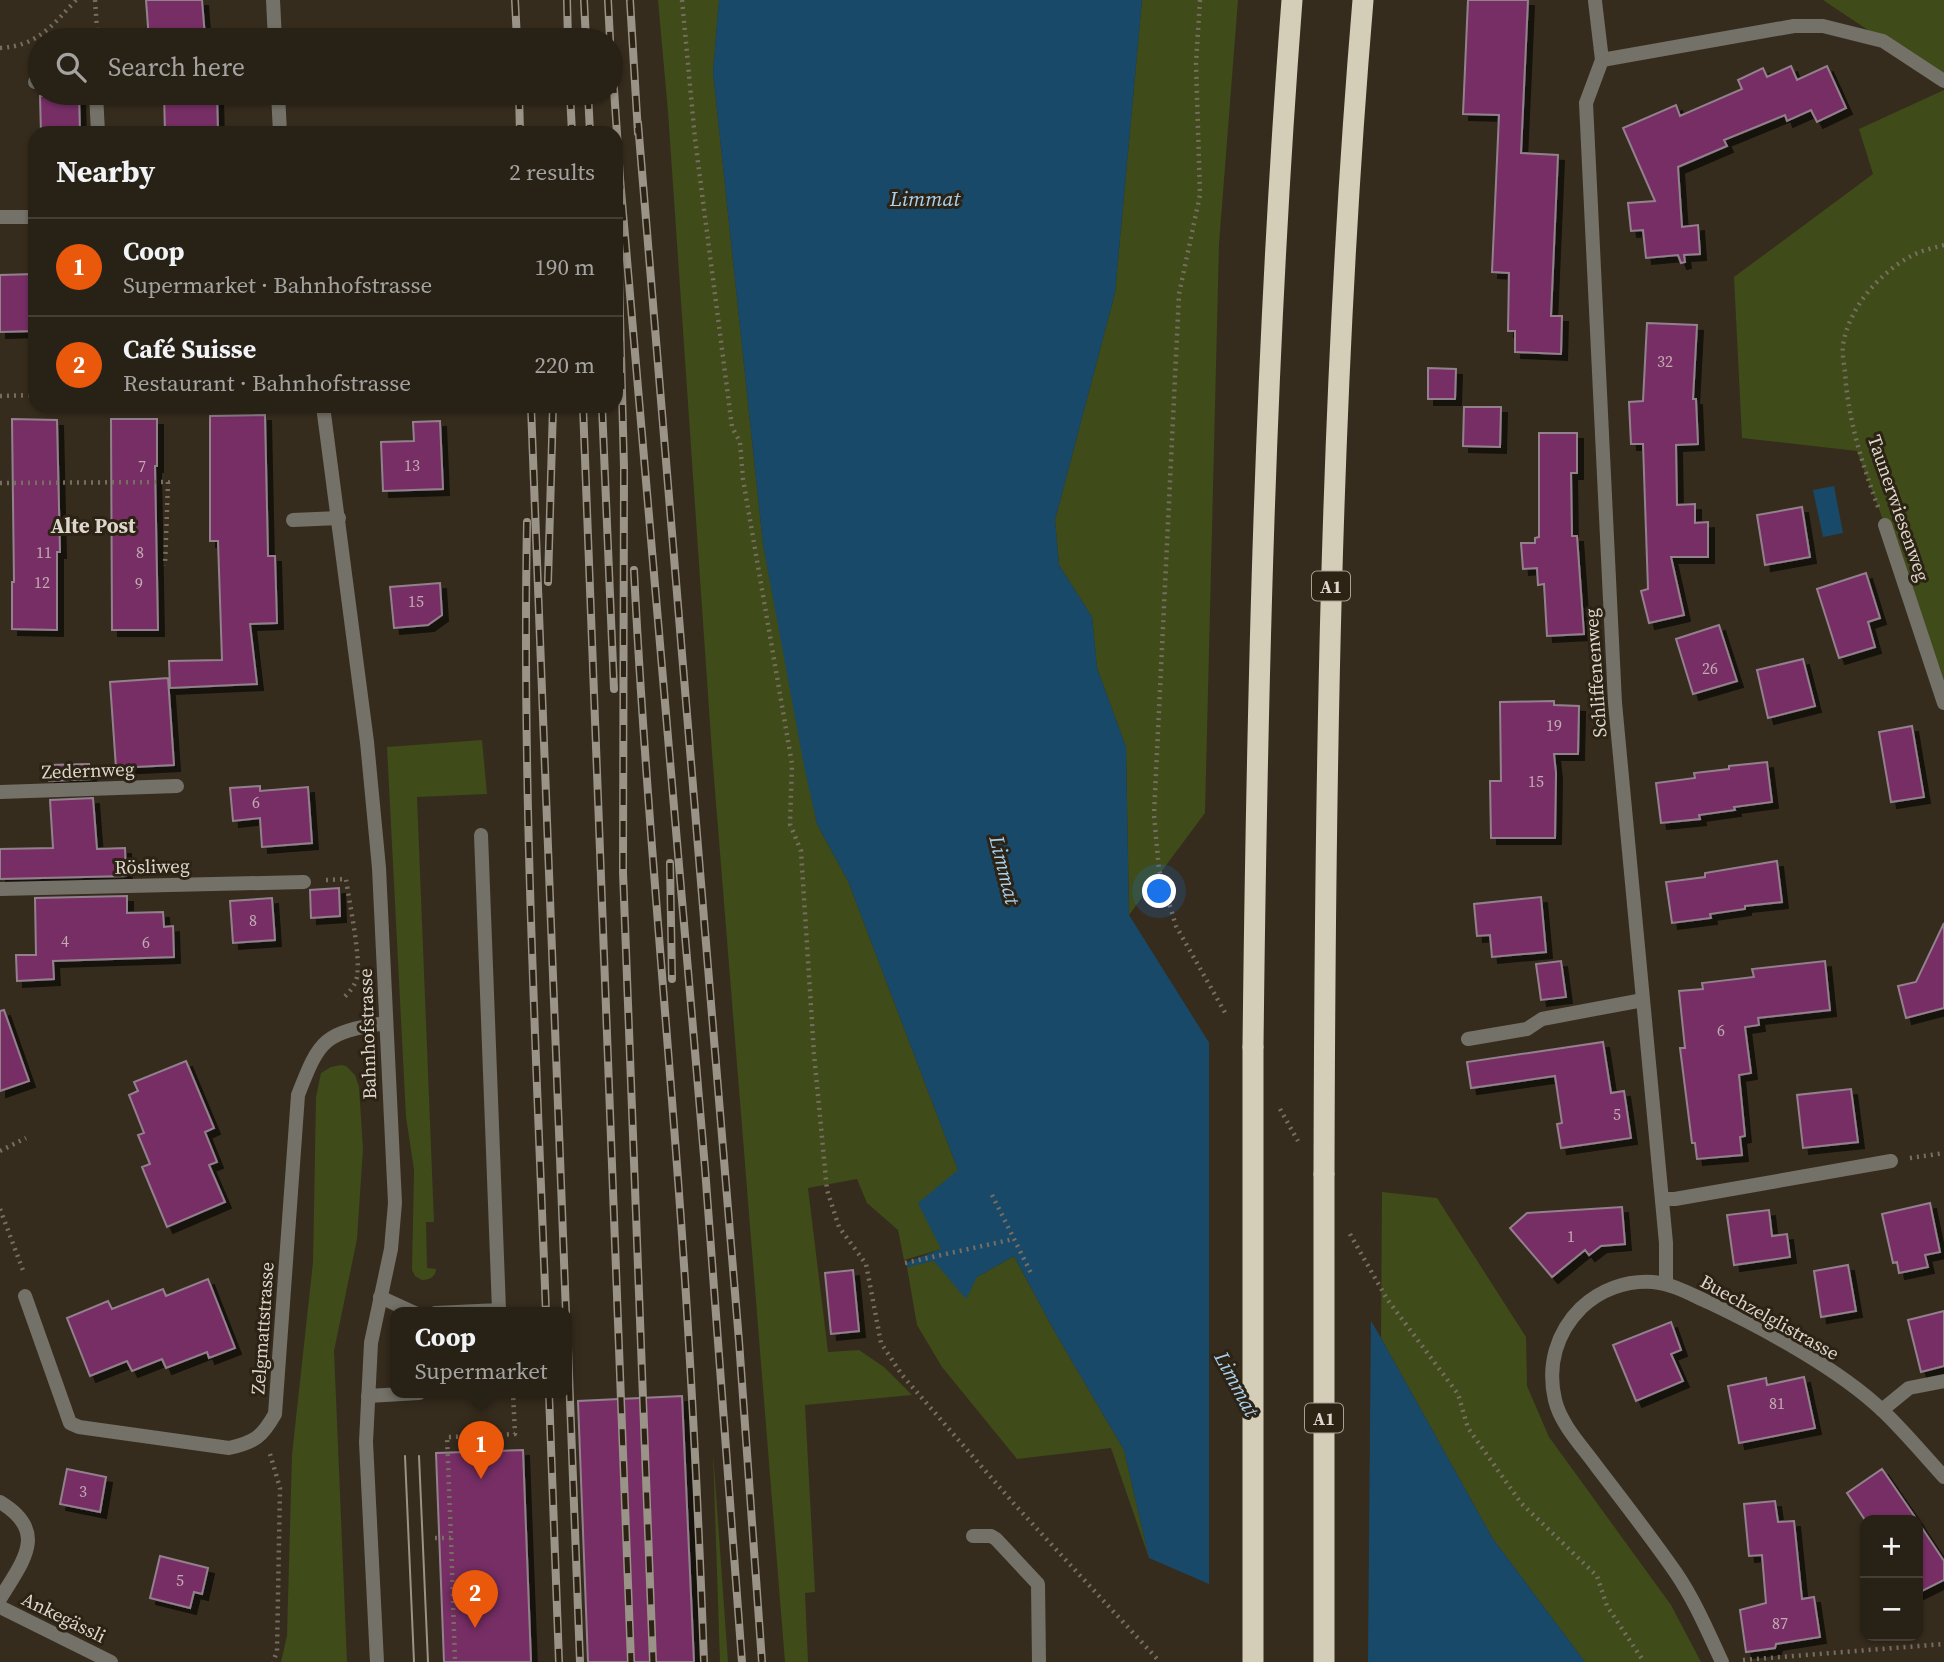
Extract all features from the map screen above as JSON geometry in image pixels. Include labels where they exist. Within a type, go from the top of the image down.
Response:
[{"type":"highway","points":[[1253,1662],[1256,745],[1266,421],[1277,195],[1292,0]]},
{"type":"highway","name":"A1","points":[[1324,1662],[1324,1174],[1331,578],[1346,241],[1363,0]]},
{"type":"street","points":[[273,0],[274,28]]},
{"type":"street","name":"Schliffenenweg","points":[[1595,1],[1602,60],[1586,103],[1588,176],[1615,703],[1666,1243],[1666,1284]]},
{"type":"street","points":[[1602,60],[1794,26],[1823,26],[1883,41],[1944,81]]},
{"type":"street","points":[[97,105],[98,126]]},
{"type":"street","points":[[279,105],[280,126]]},
{"type":"street","points":[[0,217],[28,217]]},
{"type":"street","name":"Bahnhofstrasse","points":[[324,413],[367,742],[377,843],[395,1203],[391,1249],[371,1343],[366,1442],[377,1662]]},
{"type":"street","points":[[293,520],[339,518]]},
{"type":"street","name":"Taunerwiesenweg","points":[[1885,525],[1944,702]]},
{"type":"street","name":"Zedernweg","points":[[0,792],[177,786]]},
{"type":"street","points":[[481,835],[499,1307]]},
{"type":"street","name":"Rösliweg","points":[[0,889],[304,882]]},
{"type":"street","points":[[1468,1039],[1528,1029],[1542,1019],[1643,1000]]},
{"type":"street","name":"Zelgmattstrasse","points":[[264,1433],[275,1414],[298,1095],[313,1056],[329,1039],[343,1030],[385,1023]]},
{"type":"street","points":[[1662,1199],[1675,1199],[1891,1161]]},
{"type":"street","name":"Buechzelglistrasse","points":[[1722,1662],[1696,1604],[1677,1573],[1563,1419],[1552,1387],[1551,1371],[1558,1339],[1573,1316],[1587,1302],[1606,1290],[1639,1282],[1666,1284],[1720,1308],[1766,1332],[1852,1385],[1882,1410],[1944,1476]]},
{"type":"street","points":[[25,1296],[70,1423],[79,1427],[229,1448],[250,1443],[264,1433]]},
{"type":"street","points":[[380,1297],[402,1307]]},
{"type":"street","points":[[1882,1410],[1909,1388],[1944,1381]]},
{"type":"street","points":[[368,1396],[390,1395]]},
{"type":"street","points":[[0,1502],[12,1510],[29,1534],[29,1549],[0,1599]]},
{"type":"street","points":[[973,1536],[991,1536],[996,1539],[1038,1584],[1039,1662]]},
{"type":"street","name":"Ankegässli","points":[[0,1607],[111,1662]]},
{"type":"path","points":[[50,28],[76,0]]},
{"type":"path","points":[[95,0],[97,28]]},
{"type":"path","points":[[682,0],[695,139],[732,427],[740,442],[743,479],[792,764],[790,824],[801,851],[814,1055],[827,1190],[839,1227],[866,1264],[881,1343],[902,1375],[1015,1505],[1160,1662]]},
{"type":"path","points":[[0,48],[19,47],[28,42]]},
{"type":"path","name":"Taunerwiesenweg","points":[[1885,525],[1857,451],[1846,397],[1843,346],[1854,311],[1874,285],[1915,254],[1944,245]]},
{"type":"path","points":[[0,396],[28,396]]},
{"type":"path","points":[[0,483],[168,482],[165,566]]},
{"type":"path","points":[[342,999],[350,992],[357,978],[357,959],[345,878]]},
{"type":"path","points":[[0,1150],[26,1138]]},
{"type":"path","points":[[1891,1161],[1944,1153]]},
{"type":"path","points":[[992,1195],[1032,1275]]},
{"type":"path","points":[[0,1209],[25,1275],[25,1296]]},
{"type":"path","points":[[905,1263],[1014,1239]]},
{"type":"path","points":[[455,1662],[447,1437],[515,1434],[513,1398]]},
{"type":"path","points":[[264,1433],[280,1488],[277,1651],[273,1662]]},
{"type":"path","points":[[480,1436],[481,1451]]},
{"type":"path","points":[[435,1538],[451,1538]]},
{"type":"path","points":[[1607,1606],[1644,1662]]},
{"type":"path","points":[[1734,1662],[1944,1644]]},
{"type":"green space","points":[[658,0],[719,0],[713,72],[763,544],[817,824],[848,881],[958,1170],[942,1249],[904,1260],[898,1230],[867,1203],[857,1179],[808,1188],[828,1352],[859,1350],[884,1367],[912,1395],[805,1405],[815,1592],[805,1593],[808,1662],[785,1662],[712,753]]},
{"type":"green space","points":[[1142,0],[1238,0],[1219,244],[1205,813],[1129,915],[1126,747],[1097,668],[1092,617],[1059,565],[1055,520],[1115,293]]},
{"type":"green space","points":[[1823,0],[1944,0],[1944,81]]},
{"type":"green space","points":[[1944,90],[1944,703],[1885,525],[1857,451],[1742,438],[1734,277],[1873,174],[1859,129]]},
{"type":"green space","points":[[482,740],[487,794],[417,797],[434,1222],[426,1222],[427,1268],[436,1269],[432,1277],[422,1280],[415,1276],[412,1270],[414,1170],[406,1117],[387,747]]},
{"type":"green space","points":[[341,1065],[355,1075],[359,1087],[363,1149],[357,1239],[334,1351],[347,1662],[281,1662],[287,1636],[292,1455],[313,1262],[316,1097],[321,1073]]},
{"type":"green space","points":[[1382,1192],[1437,1198],[1526,1337],[1527,1386],[1549,1437],[1671,1605],[1701,1662],[1585,1662],[1493,1539],[1381,1338]]},
{"type":"green space","points":[[1014,1256],[1124,1450],[1149,1558],[1111,1448],[1017,1459],[942,1367],[917,1325],[907,1267],[934,1260],[977,1277]]},
{"type":"green space","points":[[713,1452],[728,1662],[720,1662]]},
{"type":"water","name":"Limmat","points":[[719,0],[1142,0],[1115,293],[1055,520],[1059,565],[1092,617],[1097,668],[1126,747],[1129,915],[1213,1049],[1381,1338],[1493,1539],[1585,1662],[1234,1662],[1209,1608],[1209,1584],[1149,1558],[1124,1450],[1014,1256],[977,1277],[966,1299],[934,1261],[907,1267],[905,1263],[941,1249],[918,1203],[958,1170],[848,881],[817,824],[804,766],[763,544],[713,72]]},
{"type":"water","points":[[1834,486],[1843,533],[1823,537],[1813,490]]},
{"type":"pier","points":[[1209,1037],[1371,1313],[1368,1662],[1230,1662],[1209,1617]]},
{"type":"building","points":[[146,0],[202,0],[204,28],[148,28]]},
{"type":"building","points":[[1468,0],[1528,0],[1521,153],[1558,155],[1551,316],[1562,316],[1561,354],[1515,352],[1515,331],[1508,331],[1509,273],[1492,272],[1499,115],[1463,114]]},
{"type":"building","points":[[1791,66],[1797,80],[1827,66],[1846,108],[1817,122],[1811,110],[1787,121],[1785,115],[1724,140],[1727,146],[1678,167],[1682,227],[1698,225],[1700,254],[1684,255],[1685,262],[1681,263],[1678,255],[1646,258],[1643,230],[1631,231],[1628,203],[1655,201],[1623,128],[1676,105],[1680,116],[1742,89],[1738,80],[1763,68],[1767,77]]},
{"type":"building","points":[[40,105],[79,105],[80,126],[41,126]]},
{"type":"building","points":[[164,105],[217,105],[218,126],[165,126]]},
{"type":"building","points":[[28,274],[28,331],[0,332],[0,275]]},
{"type":"building","points":[[1647,323],[1697,325],[1693,399],[1696,399],[1698,444],[1676,445],[1677,505],[1695,504],[1695,523],[1708,522],[1708,557],[1671,557],[1684,615],[1649,623],[1641,591],[1648,589],[1643,444],[1631,444],[1629,402],[1643,401]]},
{"type":"building","points":[[1428,368],[1456,369],[1455,399],[1428,399]]},
{"type":"building","points":[[1464,407],[1501,407],[1500,447],[1463,446]]},
{"type":"building","points":[[265,415],[268,556],[275,556],[277,623],[250,624],[257,684],[170,688],[169,661],[222,660],[218,541],[210,541],[210,416]]},
{"type":"building","points":[[12,419],[57,420],[60,552],[57,552],[57,630],[12,629]]},
{"type":"building","points":[[111,419],[157,419],[155,466],[158,630],[112,630]]},
{"type":"building","points":[[440,421],[443,489],[383,491],[381,442],[414,441],[413,422]]},
{"type":"building","points":[[1539,433],[1577,433],[1577,473],[1571,473],[1572,536],[1577,536],[1584,634],[1547,636],[1544,584],[1538,585],[1537,568],[1523,569],[1521,543],[1535,543],[1535,538],[1539,537]]},
{"type":"building","points":[[1802,507],[1810,557],[1765,565],[1757,515]]},
{"type":"building","points":[[1866,573],[1880,618],[1868,622],[1875,647],[1839,658],[1817,589]]},
{"type":"building","points":[[440,583],[442,615],[428,625],[394,628],[390,587]]},
{"type":"building","points":[[1719,625],[1737,681],[1693,694],[1676,639]]},
{"type":"building","points":[[1803,659],[1815,706],[1768,718],[1757,670]]},
{"type":"building","points":[[168,678],[174,765],[116,768],[110,682]]},
{"type":"building","points":[[1554,701],[1554,705],[1579,706],[1578,754],[1554,754],[1555,838],[1491,838],[1490,781],[1501,781],[1500,702]]},
{"type":"building","points":[[1912,726],[1924,797],[1891,802],[1879,732]]},
{"type":"building","points":[[1767,762],[1772,802],[1699,815],[1700,819],[1661,823],[1656,783],[1695,778],[1694,773],[1729,769],[1729,766]]},
{"type":"building","points":[[89,764],[91,779],[49,781],[48,765]]},
{"type":"building","points":[[260,786],[260,791],[308,787],[312,843],[262,847],[260,818],[233,821],[230,788]]},
{"type":"building","points":[[93,798],[97,849],[125,848],[126,876],[0,879],[0,849],[53,848],[50,800]]},
{"type":"building","points":[[1777,861],[1782,902],[1745,906],[1745,909],[1710,914],[1711,918],[1672,923],[1666,882],[1705,877],[1705,873]]},
{"type":"building","points":[[339,888],[340,916],[311,918],[310,890]]},
{"type":"building","points":[[127,896],[127,913],[163,912],[164,927],[173,926],[174,957],[53,961],[54,979],[17,981],[16,955],[36,955],[35,898]]},
{"type":"building","points":[[1541,897],[1546,952],[1492,957],[1490,935],[1477,936],[1474,904]]},
{"type":"building","points":[[272,898],[275,940],[233,943],[230,901]]},
{"type":"building","points":[[1944,923],[1944,1008],[1906,1018],[1898,986],[1916,982]]},
{"type":"building","points":[[1561,961],[1566,997],[1541,1000],[1536,964]]},
{"type":"building","points":[[1825,961],[1830,1010],[1758,1018],[1759,1025],[1745,1027],[1751,1073],[1739,1075],[1745,1136],[1740,1137],[1742,1155],[1697,1159],[1695,1143],[1692,1143],[1680,1048],[1685,1048],[1679,991],[1703,989],[1702,983],[1754,977],[1752,969]]},
{"type":"building","points":[[4,1010],[29,1081],[0,1091],[0,1011]]},
{"type":"building","points":[[1603,1042],[1611,1093],[1624,1091],[1631,1138],[1561,1148],[1557,1124],[1562,1123],[1555,1076],[1471,1088],[1467,1062]]},
{"type":"building","points":[[186,1061],[214,1128],[205,1132],[217,1162],[209,1165],[225,1202],[167,1227],[142,1167],[150,1164],[138,1135],[144,1133],[129,1095],[138,1091],[134,1082]]},
{"type":"building","points":[[1851,1089],[1858,1142],[1803,1148],[1797,1095]]},
{"type":"building","points":[[1930,1203],[1940,1252],[1925,1255],[1928,1267],[1899,1273],[1897,1262],[1893,1263],[1882,1214]]},
{"type":"building","points":[[1622,1207],[1625,1244],[1601,1246],[1589,1255],[1585,1250],[1552,1277],[1510,1228],[1527,1213]]},
{"type":"building","points":[[1769,1210],[1772,1236],[1787,1234],[1790,1257],[1734,1265],[1727,1215]]},
{"type":"building","points":[[1848,1265],[1856,1311],[1821,1317],[1814,1271]]},
{"type":"building","points":[[853,1270],[859,1331],[831,1334],[825,1273]]},
{"type":"building","points":[[208,1279],[235,1348],[209,1358],[207,1352],[166,1368],[162,1359],[132,1371],[127,1361],[90,1376],[67,1318],[108,1301],[112,1309],[163,1289],[166,1296]]},
{"type":"building","points":[[1944,1311],[1944,1366],[1921,1372],[1908,1320]]},
{"type":"building","points":[[1671,1322],[1681,1350],[1671,1354],[1683,1381],[1636,1401],[1613,1345]]},
{"type":"building","points":[[1804,1377],[1815,1428],[1739,1443],[1728,1386],[1766,1378],[1767,1385]]},
{"type":"building","points":[[682,1396],[694,1662],[588,1662],[578,1401]]},
{"type":"building","points":[[523,1450],[531,1662],[444,1662],[436,1453]]},
{"type":"building","points":[[67,1469],[106,1477],[100,1512],[60,1504]]},
{"type":"building","points":[[1882,1469],[1914,1515],[1862,1515],[1847,1493]]},
{"type":"building","points":[[1775,1501],[1778,1522],[1794,1521],[1802,1599],[1814,1597],[1820,1637],[1746,1652],[1740,1610],[1766,1603],[1762,1555],[1749,1556],[1744,1504]]},
{"type":"building","points":[[1923,1530],[1944,1561],[1944,1580],[1923,1590]]},
{"type":"building","points":[[160,1556],[208,1568],[202,1594],[194,1592],[190,1608],[150,1598]]},
{"type":"tram line","points":[[405,1456],[414,1662]]},
{"type":"tram line","points":[[419,1456],[428,1662]]},
{"type":"railway","points":[[515,0],[516,28]]},
{"type":"railway","points":[[567,0],[568,28]]},
{"type":"railway","points":[[584,0],[585,28]]},
{"type":"railway","points":[[608,0],[609,28]]},
{"type":"railway","points":[[630,0],[638,133]]},
{"type":"railway","points":[[519,105],[520,126]]},
{"type":"railway","points":[[571,105],[572,126]]},
{"type":"railway","points":[[589,105],[590,126]]},
{"type":"railway","points":[[615,105],[616,126]]},
{"type":"railway","points":[[638,123],[739,1341],[762,1662]]},
{"type":"railway","points":[[623,213],[705,1168],[742,1662]]},
{"type":"railway","points":[[531,413],[566,1307]]},
{"type":"railway","points":[[548,582],[553,413]]},
{"type":"railway","points":[[583,413],[631,1662]]},
{"type":"railway","points":[[602,413],[614,689]]},
{"type":"railway","points":[[623,413],[623,872],[653,1662]]},
{"type":"railway","points":[[527,522],[528,819],[546,1307]]},
{"type":"railway","points":[[634,570],[648,798],[686,1300],[704,1662]]},
{"type":"railway","points":[[670,863],[672,979]]},
{"type":"railway","points":[[549,1398],[559,1662]]},
{"type":"railway","points":[[570,1398],[580,1662]]},
{"type":"place","name":"Coop","points":[[481,1479]]},
{"type":"place","name":"Café Suisse","points":[[475,1628]]},
{"type":"district","name":"Alte Post","points":[[93,525]]}]
